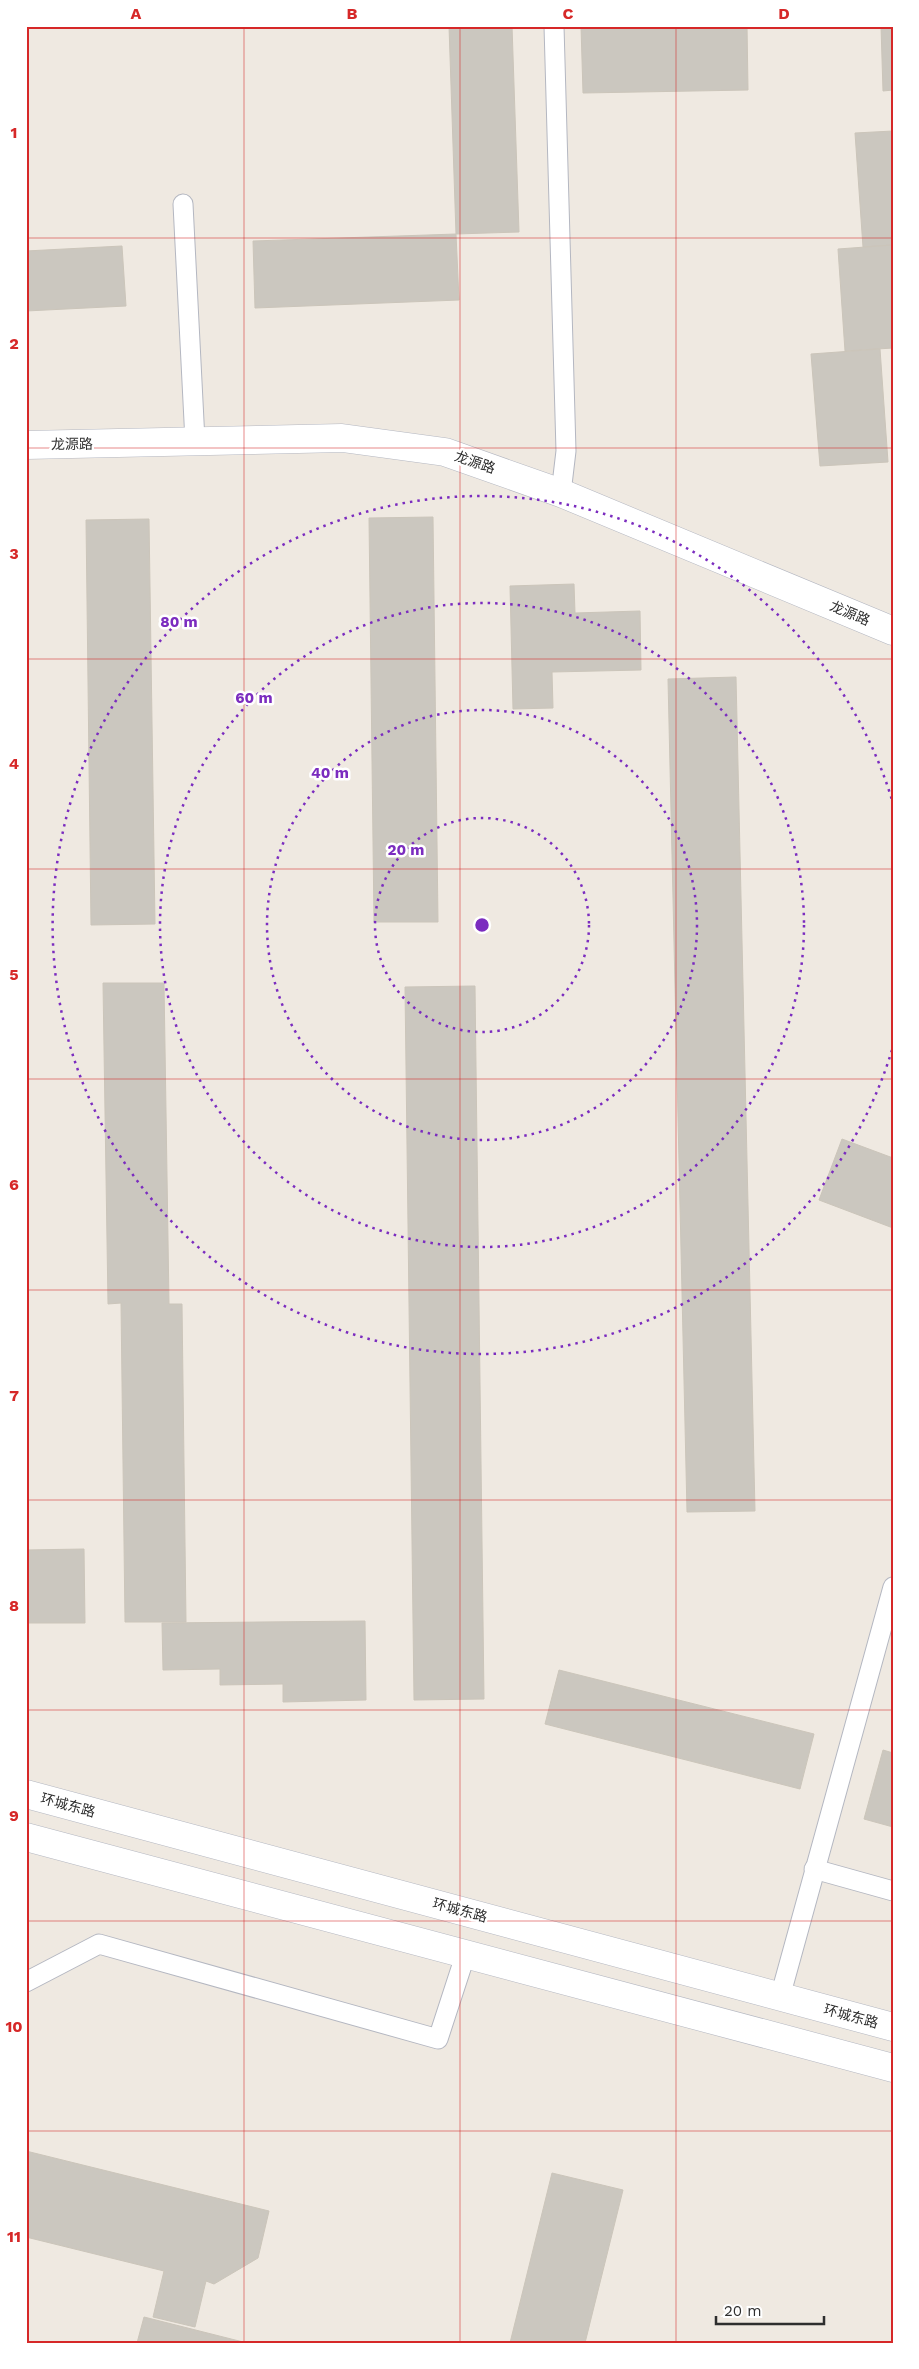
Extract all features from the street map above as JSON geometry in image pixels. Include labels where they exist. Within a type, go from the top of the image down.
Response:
[{"type":"street","name":"龙源路","points":[[26,445],[342,438],[436,450],[560,492],[893,631]]},
{"type":"street","name":"环城东路","points":[[26,1794],[893,2027]]},
{"type":"street","points":[[26,1837],[893,2068]]},
{"type":"lane","points":[[554,26],[566,450],[560,492]]},
{"type":"lane","points":[[184,204],[195,441]]},
{"type":"lane","points":[[780,1997],[893,1587]]},
{"type":"lane","points":[[814,1869],[893,1891]]},
{"type":"lane","points":[[26,1982],[99,1944],[438,2039],[466,1953]]},
{"type":"building","points":[[449,26],[512,26],[519,232],[456,234]]},
{"type":"building","points":[[581,26],[747,26],[748,90],[583,93]]},
{"type":"building","points":[[881,26],[893,26],[893,90],[883,91]]},
{"type":"building","points":[[893,131],[893,245],[863,247],[855,133]]},
{"type":"building","points":[[456,234],[459,300],[255,308],[253,241]]},
{"type":"building","points":[[893,245],[893,348],[845,351],[838,249]]},
{"type":"building","points":[[122,246],[126,306],[26,311],[26,251]]},
{"type":"building","points":[[880,349],[888,462],[820,466],[811,354]]},
{"type":"building","points":[[433,517],[438,922],[374,922],[369,518]]},
{"type":"building","points":[[149,519],[155,924],[91,925],[86,520]]},
{"type":"building","points":[[574,584],[575,613],[640,611],[641,670],[552,672],[553,708],[513,709],[510,586]]},
{"type":"building","points":[[736,677],[755,1511],[687,1512],[668,679]]},
{"type":"building","points":[[103,983],[164,983],[169,1304],[182,1304],[186,1622],[125,1622],[121,1303],[108,1304]]},
{"type":"building","points":[[475,986],[484,1699],[414,1700],[405,987]]},
{"type":"building","points":[[842,1139],[893,1158],[893,1228],[819,1200]]},
{"type":"building","points":[[84,1549],[85,1623],[26,1623],[26,1550]]},
{"type":"building","points":[[365,1621],[366,1700],[283,1702],[283,1684],[220,1685],[220,1669],[163,1670],[162,1623]]},
{"type":"building","points":[[559,1670],[814,1734],[800,1789],[545,1724]]},
{"type":"building","points":[[883,1750],[893,1753],[893,1827],[864,1819]]},
{"type":"building","points":[[26,2151],[269,2211],[258,2258],[214,2284],[206,2281],[195,2327],[153,2317],[164,2271],[26,2237]]},
{"type":"building","points":[[552,2173],[623,2190],[585,2343],[510,2343]]},
{"type":"building","points":[[144,2317],[247,2343],[137,2343]]}]
